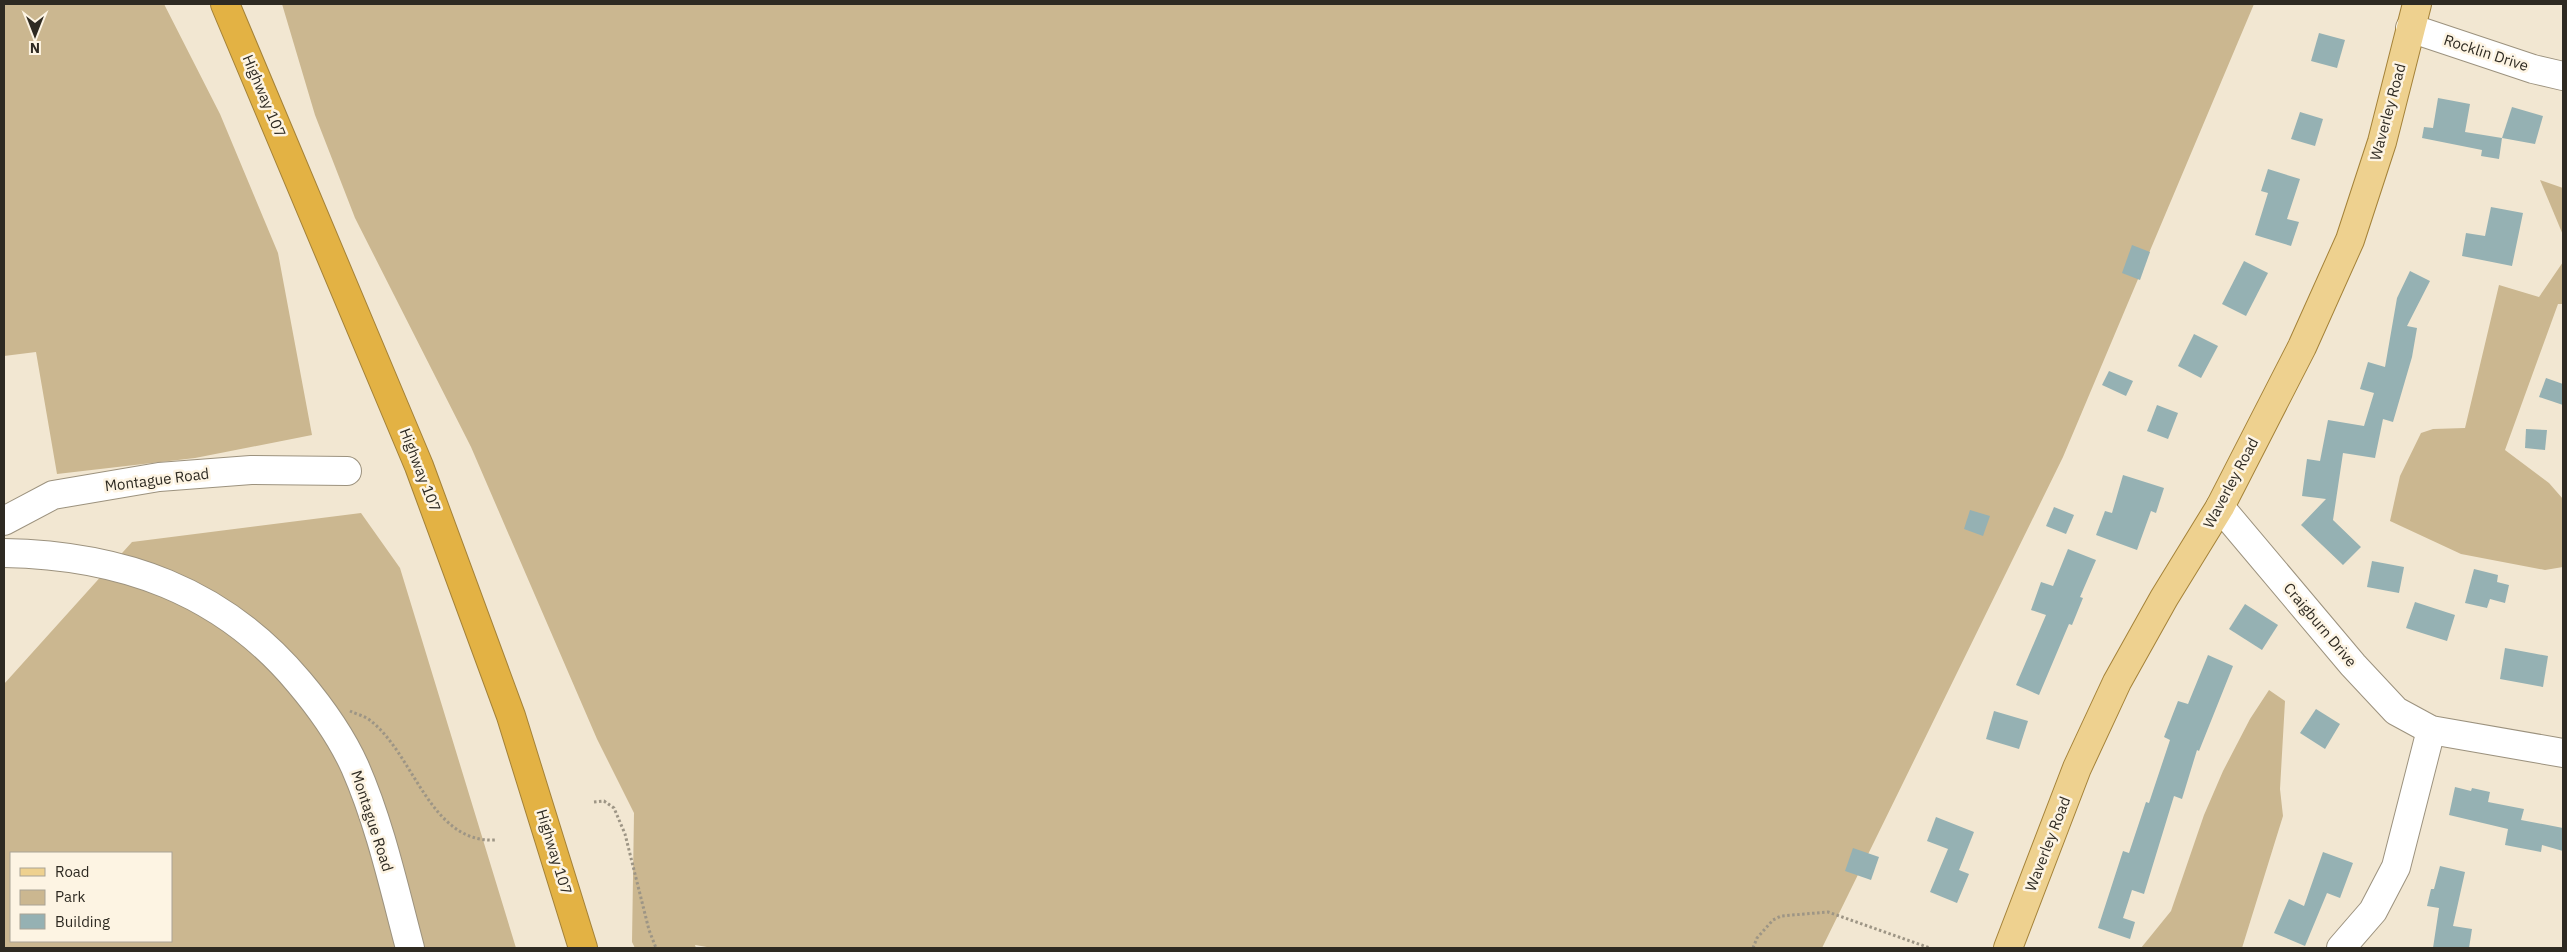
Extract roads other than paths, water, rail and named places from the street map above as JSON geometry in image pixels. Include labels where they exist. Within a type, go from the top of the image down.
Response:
[{"type":"highway","name":"Highway 107","points":[[225,4],[419,466],[511,716],[583,948]]},
{"type":"main road","name":"Waverley Road","points":[[2008,948],[2077,768],[2117,682],[2164,598],[2220,507],[2302,347],[2350,240],[2382,142],[2414,16]]},
{"type":"street","name":"Rocklin Drive","points":[[2414,16],[2533,69],[2563,76]]},
{"type":"street","name":"Montague Road","points":[[4,521],[53,495],[159,477],[252,470],[347,471]]},
{"type":"street","name":"Craigburn Drive","points":[[2220,507],[2386,702],[2407,719],[2430,730],[2563,753]]},
{"type":"street","name":"Montague Road","points":[[4,553],[79,558],[161,580],[228,616],[255,636],[279,658],[319,707],[339,736],[354,767],[370,805],[410,948]]},
{"type":"street","points":[[2341,948],[2372,911],[2396,867],[2430,730]]}]
